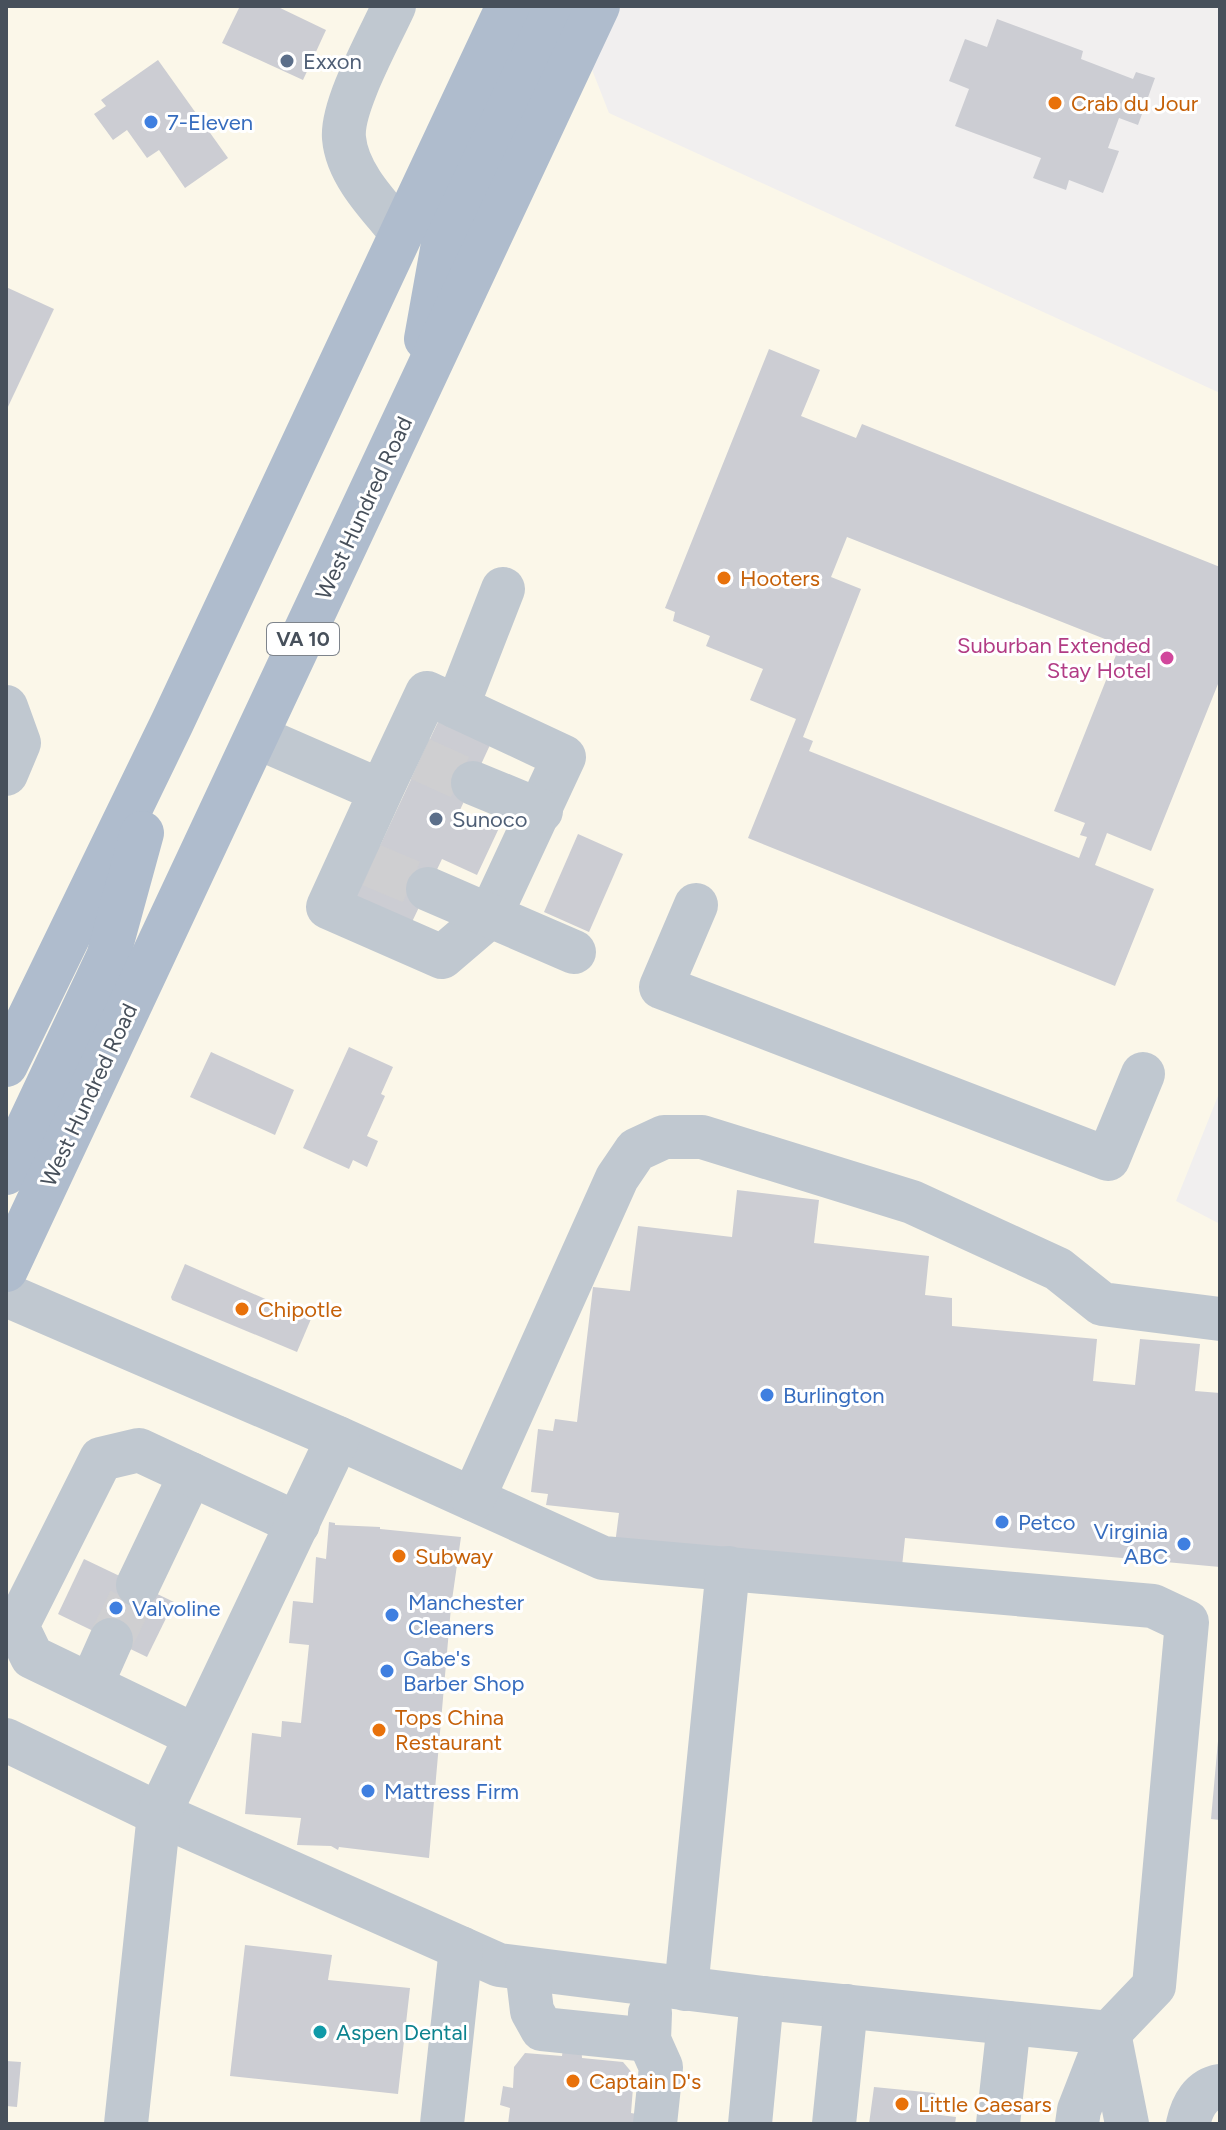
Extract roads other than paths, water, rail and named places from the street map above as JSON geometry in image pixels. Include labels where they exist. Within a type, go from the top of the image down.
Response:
[{"type":"main road","points":[[6,1065],[172,723],[508,6]]},
{"type":"main road","points":[[416,397],[443,244],[554,6]]},
{"type":"main road","name":"West Hundred Road","points":[[6,1270],[598,6]]},
{"type":"main road","points":[[6,1173],[108,957],[172,723]]},
{"type":"lane","points":[[394,6],[346,112],[344,138],[354,170],[401,232]]},
{"type":"lane","points":[[457,707],[503,589]]},
{"type":"lane","points":[[427,693],[457,707],[564,757],[490,916],[442,957],[328,907],[361,860],[381,791],[410,755],[427,693]]},
{"type":"lane","points":[[6,707],[19,743],[6,774]]},
{"type":"lane","points":[[257,737],[381,791]]},
{"type":"lane","points":[[473,783],[541,811]]},
{"type":"lane","points":[[428,889],[574,952]]},
{"type":"lane","points":[[696,905],[661,987],[1108,1159],[1143,1074]]},
{"type":"lane","points":[[473,1499],[617,1178],[636,1150],[664,1137],[702,1137],[912,1202],[1058,1269],[1102,1304],[1220,1319]]},
{"type":"lane","points":[[6,1295],[338,1438],[603,1558],[1153,1606],[1187,1622],[1154,1986],[1109,2033],[1079,2110],[1077,2124]]},
{"type":"lane","points":[[126,2124],[159,1814],[338,1438]]},
{"type":"lane","points":[[196,1736],[32,1657],[17,1626],[101,1459],[139,1450],[298,1524]]},
{"type":"lane","points":[[138,1585],[191,1474]]},
{"type":"lane","points":[[655,2124],[661,2067],[649,2040],[669,1986],[728,1568]]},
{"type":"lane","points":[[91,1685],[111,1640]]},
{"type":"lane","points":[[6,1740],[159,1814],[499,1965],[762,1998],[1109,2033]]},
{"type":"lane","points":[[442,2124],[461,1948]]},
{"type":"lane","points":[[527,1969],[532,2011],[542,2029],[649,2040]]},
{"type":"lane","points":[[750,2124],[762,1998]]},
{"type":"lane","points":[[834,2124],[846,2006]]},
{"type":"lane","points":[[998,2124],[1009,2023]]},
{"type":"lane","points":[[1109,2033],[1127,2124]]},
{"type":"lane","points":[[1188,2124],[1200,2095],[1215,2085],[1220,2086]]},
{"type":"tunnel","points":[[420,759],[473,783]]},
{"type":"tunnel","points":[[371,865],[428,889]]},
{"type":"tunnel","points":[[111,1640],[138,1585]]},
{"type":"place","name":"Exxon","points":[[287,61]]},
{"type":"place","name":"Crab du Jour","points":[[1055,103]]},
{"type":"place","name":"7-Eleven","points":[[151,122]]},
{"type":"place","name":"Hooters","points":[[724,578]]},
{"type":"place","name":"Suburban Extended Stay Hotel","points":[[1167,658]]},
{"type":"place","name":"Sunoco","points":[[436,819]]},
{"type":"place","name":"Chipotle","points":[[242,1309]]},
{"type":"place","name":"Burlington","points":[[767,1395]]},
{"type":"place","name":"Petco","points":[[1002,1522]]},
{"type":"place","name":"Virginia ABC","points":[[1184,1544]]},
{"type":"place","name":"Subway","points":[[399,1556]]},
{"type":"place","name":"Valvoline","points":[[116,1608]]},
{"type":"place","name":"Manchester Cleaners","points":[[392,1615]]},
{"type":"place","name":"Gabe's Barber Shop","points":[[387,1671]]},
{"type":"place","name":"Tops China Restaurant","points":[[379,1730]]},
{"type":"place","name":"Mattress Firm","points":[[368,1791]]},
{"type":"place","name":"Aspen Dental","points":[[320,2032]]},
{"type":"place","name":"Captain D's","points":[[573,2081]]},
{"type":"place","name":"Little Caesars","points":[[902,2104]]}]
